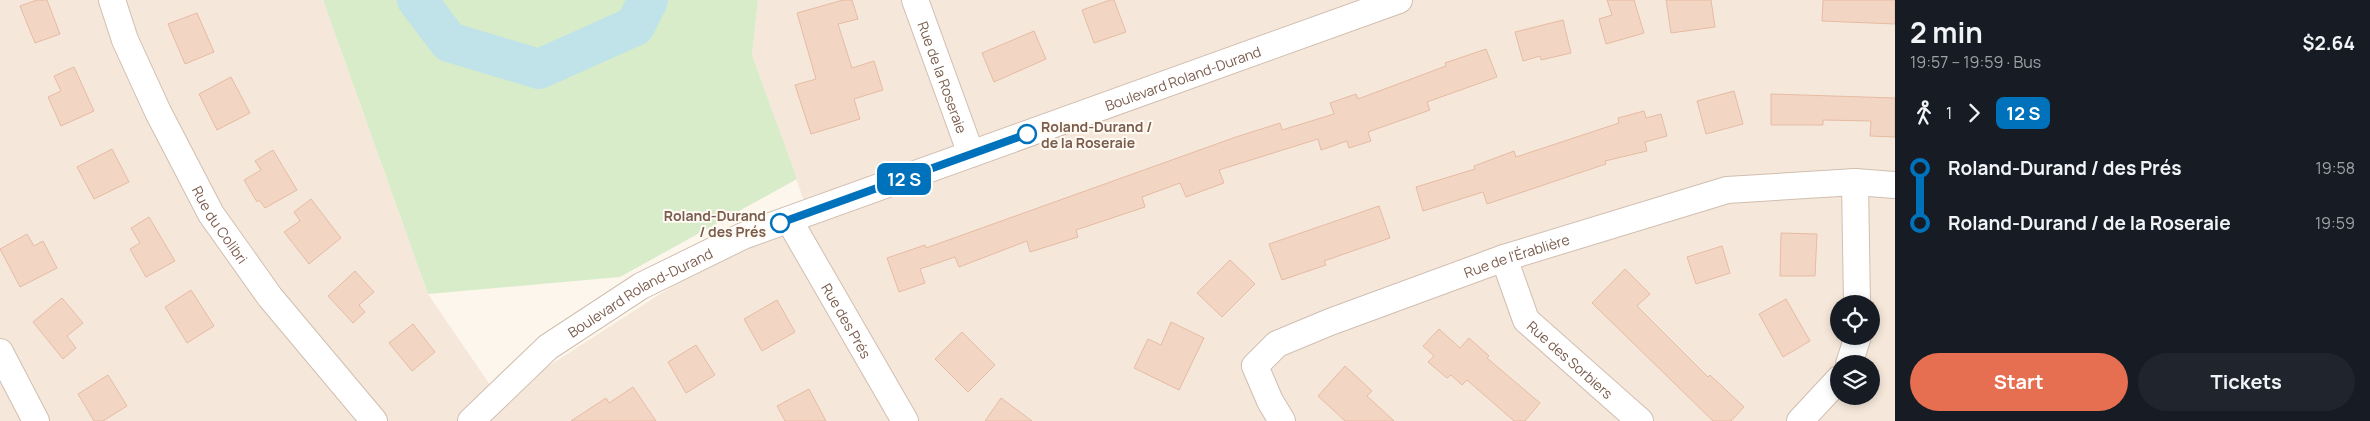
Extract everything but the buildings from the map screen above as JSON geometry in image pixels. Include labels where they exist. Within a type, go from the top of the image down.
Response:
[{"type":"street","name":"Rue du Colibri","points":[[112,0],[126,40],[158,112],[211,214],[270,297],[374,421]]},
{"type":"street","name":"Rue de la Roseraie","points":[[915,0],[971,154]]},
{"type":"street","name":"Boulevard Roland-Durand","points":[[470,421],[548,347],[641,286],[743,236],[1399,0]]},
{"type":"street","name":"Rue de l'Érablière","points":[[1282,421],[1270,401],[1255,366],[1277,344],[1330,322],[1504,258],[1728,190],[1855,182],[1895,185]]},
{"type":"street","points":[[1855,182],[1857,295]]},
{"type":"street","name":"Rue des Prés","points":[[790,220],[905,421]]},
{"type":"street","name":"Rue des Sorbiers","points":[[1504,258],[1526,320],[1640,421]]},
{"type":"street","points":[[0,352],[36,421]]},
{"type":"street","points":[[1800,421],[1830,389]]},
{"type":"shaded area","points":[[0,0],[323,0],[428,294],[499,398],[804,201],[752,55],[758,0],[1895,0],[1895,421],[0,421]]},
{"type":"green space","points":[[323,0],[758,0],[752,55],[797,179],[620,277],[428,294]]},
{"type":"waterway","points":[[417,0],[449,42],[539,69],[635,26],[648,0]]},
{"type":"bus line","points":[[780,223],[1027,134]]},
{"type":"place","name":"Roland-Durand / de la Roseraie","points":[[1027,134]]},
{"type":"place","name":"Roland-Durand / des Prés","points":[[780,223]]}]
